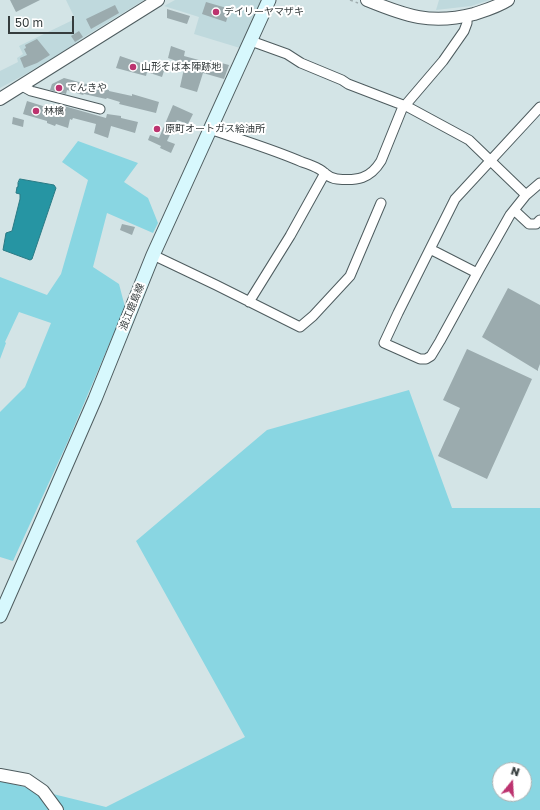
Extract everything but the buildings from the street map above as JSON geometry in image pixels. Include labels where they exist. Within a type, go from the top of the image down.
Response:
[{"type":"main road","name":"浪江鹿島線","points":[[0,616],[95,399],[153,255],[269,0]]},
{"type":"street","points":[[0,99],[158,0]]},
{"type":"street","points":[[367,0],[400,13],[435,19],[467,16],[494,8],[508,0]]},
{"type":"street","points":[[210,129],[320,169],[328,177],[356,180],[364,178],[377,168],[402,109],[443,60],[464,31],[467,23],[467,16]]},
{"type":"street","points":[[251,41],[287,54],[301,63],[342,80],[348,84],[405,105],[469,140],[526,195]]},
{"type":"street","points":[[22,86],[31,91],[100,108]]},
{"type":"street","points":[[540,107],[455,199],[384,343],[420,359],[426,359],[431,356],[510,215],[526,195],[540,184]]},
{"type":"street","points":[[249,302],[281,252],[325,173]]},
{"type":"street","points":[[153,255],[300,327],[304,325],[350,276],[381,203]]},
{"type":"street","points":[[514,210],[529,224],[536,224],[540,220]]},
{"type":"street","points":[[430,249],[477,273]]},
{"type":"street","points":[[0,775],[27,780],[43,790],[58,810]]},
{"type":"shaded area","points":[[66,0],[144,0],[84,37],[66,50],[0,88],[0,71],[18,62],[17,58],[23,54],[19,46],[75,19],[80,29]]},
{"type":"shaded area","points":[[175,0],[262,0],[240,48],[194,34],[199,17],[164,6]]},
{"type":"shaded area","points":[[439,0],[490,0],[471,6],[436,10]]},
{"type":"shaded area","points":[[78,141],[138,163],[124,182],[148,198],[158,223],[153,233],[107,213],[93,267],[119,284],[125,307],[68,441],[13,561],[0,557],[0,412],[25,387],[51,323],[19,312],[5,342],[6,343],[0,359],[0,277],[47,295],[61,274],[88,180],[62,162]]},
{"type":"shaded area","points":[[20,179],[54,185],[56,188],[32,259],[30,260],[3,250],[6,233],[12,231],[20,199],[20,194],[16,193]]},
{"type":"shaded area","points":[[409,390],[452,508],[540,508],[540,810],[0,810],[0,781],[106,807],[245,737],[136,541],[267,430]]},
{"type":"place","name":"デイリーヤマザキ","points":[[216,12]]},
{"type":"place","name":"山形そば本陣跡地","points":[[133,67]]},
{"type":"place","name":"でんきや","points":[[59,88]]},
{"type":"place","name":"林檎","points":[[36,111]]},
{"type":"place","name":"原町オートガス給油所","points":[[157,129]]}]
